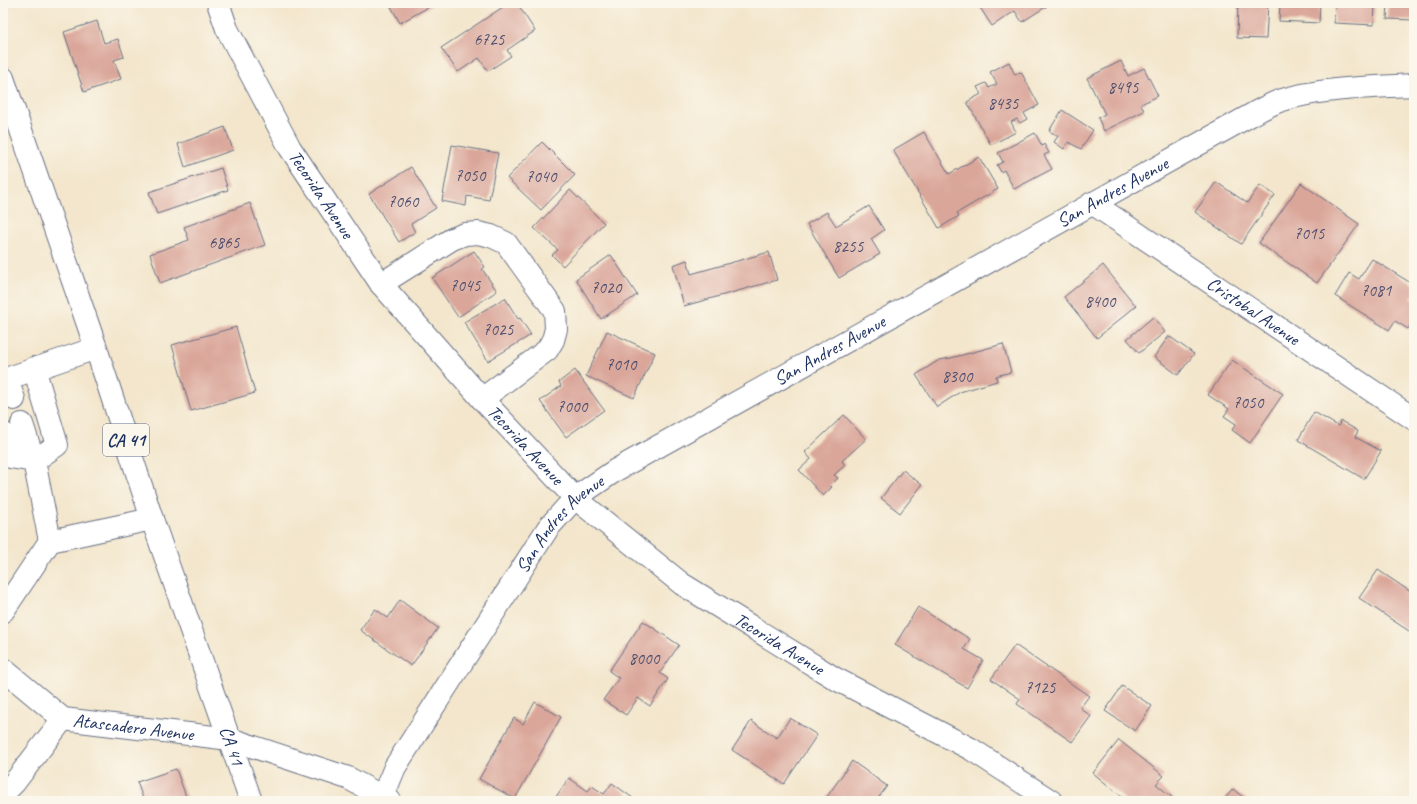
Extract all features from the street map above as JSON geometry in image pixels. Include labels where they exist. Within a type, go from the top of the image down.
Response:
[{"type":"street","name":"Tecorida Avenue","points":[[218,3],[227,29],[290,148],[381,284],[482,398],[575,498],[682,584],[836,679],[971,749],[1051,801]]},
{"type":"street","name":"CA 41","points":[[3,78],[96,348],[152,519],[251,801]]},
{"type":"street","name":"San Andres Avenue","points":[[387,799],[395,768],[548,528],[575,498],[616,470],[1251,114],[1279,102],[1305,95],[1334,90],[1414,85]]},
{"type":"street","name":"Cristobal Avenue","points":[[1092,203],[1414,419]]},
{"type":"street","points":[[381,284],[452,240],[465,234],[478,233],[491,236],[506,243],[555,311],[556,329],[553,340],[547,350],[482,398]]},
{"type":"street","points":[[14,399],[5,379],[96,348]]},
{"type":"street","points":[[12,428],[10,456],[34,461],[57,445],[34,368]]},
{"type":"street","points":[[34,461],[50,541]]},
{"type":"street","points":[[3,611],[50,541],[152,519]]},
{"type":"street","name":"Atascadero Avenue","points":[[3,669],[62,719],[230,739],[348,778],[387,799]]},
{"type":"street","points":[[3,794],[14,783],[62,719]]},
{"type":"building","points":[[389,3],[436,3],[400,23]]},
{"type":"building","points":[[509,3],[517,3],[535,31],[507,50],[511,56],[488,71],[479,58],[458,72],[441,48]]},
{"type":"building","points":[[977,3],[1045,3],[1047,6],[1022,22],[1015,11],[992,26]]},
{"type":"building","points":[[1238,3],[1268,3],[1266,39],[1237,38]]},
{"type":"building","points":[[1280,3],[1320,3],[1319,23],[1279,21]]},
{"type":"building","points":[[1335,3],[1375,3],[1374,25],[1334,23]]},
{"type":"building","points":[[1388,3],[1414,3],[1414,20],[1387,19]]},
{"type":"building","points":[[97,21],[104,43],[118,39],[124,57],[114,60],[121,79],[84,92],[64,32]]},
{"type":"building","points":[[1121,61],[1128,76],[1144,68],[1158,96],[1141,104],[1144,111],[1104,131],[1098,118],[1105,114],[1087,78]]},
{"type":"building","points":[[1009,62],[1015,75],[1021,72],[1039,105],[1024,113],[1027,119],[1020,123],[1017,119],[1011,122],[1016,132],[991,145],[967,102],[981,94],[977,87],[986,83],[989,88],[997,84],[990,72]]},
{"type":"building","points":[[1062,110],[1093,130],[1081,149],[1068,142],[1064,149],[1054,142],[1058,136],[1049,131]]},
{"type":"building","points":[[225,127],[233,150],[185,167],[178,144]]},
{"type":"building","points":[[924,132],[949,174],[979,157],[998,189],[957,213],[959,216],[939,228],[893,150]]},
{"type":"building","points":[[1035,133],[1042,146],[1044,144],[1049,153],[1044,155],[1052,169],[1014,189],[1004,170],[1001,172],[997,165],[1003,162],[998,153]]},
{"type":"building","points":[[542,142],[575,175],[541,210],[507,178]]},
{"type":"building","points":[[452,145],[498,153],[489,200],[467,196],[466,206],[442,201]]},
{"type":"building","points":[[411,167],[436,208],[411,224],[415,232],[399,242],[369,194]]},
{"type":"building","points":[[221,168],[228,190],[157,214],[149,192]]},
{"type":"building","points":[[1216,182],[1247,203],[1260,185],[1275,195],[1241,244],[1195,212]]},
{"type":"building","points":[[1301,183],[1359,224],[1317,283],[1259,243]]},
{"type":"building","points":[[570,190],[604,223],[563,266],[552,255],[558,250],[534,228]]},
{"type":"building","points":[[250,203],[265,245],[160,283],[150,254],[189,240],[184,227]]},
{"type":"building","points":[[869,206],[884,230],[871,239],[880,254],[839,278],[807,224],[827,212],[836,226]]},
{"type":"building","points":[[474,251],[485,267],[482,269],[497,291],[458,317],[432,278]]},
{"type":"building","points":[[769,252],[777,280],[684,306],[673,265],[687,260],[691,274]]},
{"type":"building","points":[[611,255],[637,295],[601,319],[576,279]]},
{"type":"building","points":[[1372,259],[1414,285],[1414,295],[1411,299],[1414,301],[1414,320],[1408,329],[1395,321],[1389,330],[1335,296],[1349,273],[1359,279]]},
{"type":"building","points":[[1103,265],[1136,306],[1097,338],[1064,297]]},
{"type":"building","points":[[505,298],[518,319],[520,318],[531,335],[488,361],[464,322]]},
{"type":"building","points":[[1153,317],[1165,332],[1139,353],[1127,339]]},
{"type":"building","points":[[236,327],[255,393],[191,411],[172,345]]},
{"type":"building","points":[[607,331],[655,353],[634,398],[586,376]]},
{"type":"building","points":[[1169,336],[1194,354],[1178,375],[1154,357]]},
{"type":"building","points":[[1003,344],[1011,372],[996,376],[997,381],[960,392],[937,407],[916,375],[939,360]]},
{"type":"building","points":[[1232,360],[1283,394],[1250,443],[1232,430],[1236,424],[1224,416],[1229,409],[1208,395]]},
{"type":"building","points":[[575,370],[604,410],[566,437],[540,401],[561,386],[559,382]]},
{"type":"building","points":[[1314,412],[1338,426],[1341,421],[1358,431],[1355,437],[1381,451],[1364,479],[1298,440]]},
{"type":"building","points":[[844,415],[866,439],[842,461],[845,465],[834,475],[838,478],[823,496],[799,470],[811,459],[805,452]]},
{"type":"building","points":[[903,470],[922,485],[900,513],[881,498]]},
{"type":"building","points":[[1378,570],[1414,594],[1414,629],[1412,633],[1359,598]]},
{"type":"building","points":[[400,600],[438,628],[411,666],[360,630],[375,609],[388,618]]},
{"type":"building","points":[[918,607],[970,639],[964,649],[983,660],[967,688],[895,645]]},
{"type":"building","points":[[643,621],[679,645],[660,673],[668,679],[650,706],[638,698],[626,715],[603,700],[619,678],[609,671]]},
{"type":"building","points":[[1015,645],[1089,696],[1080,708],[1091,716],[1072,742],[1017,704],[1020,699],[991,679]]},
{"type":"building","points":[[1122,686],[1152,706],[1135,731],[1105,711]]},
{"type":"building","points":[[535,702],[561,717],[515,799],[479,779],[514,718],[523,724]]},
{"type":"building","points":[[790,718],[817,735],[784,784],[732,750],[751,721],[777,738]]},
{"type":"building","points":[[1119,740],[1164,776],[1156,784],[1174,799],[1173,801],[1127,801],[1093,773]]},
{"type":"building","points":[[852,761],[887,786],[876,801],[824,801]]},
{"type":"building","points":[[176,769],[187,799],[182,801],[144,801],[137,782]]},
{"type":"building","points":[[569,778],[588,791],[592,786],[604,794],[612,783],[637,801],[553,801]]},
{"type":"building","points":[[1233,789],[1248,801],[1223,801]]}]
